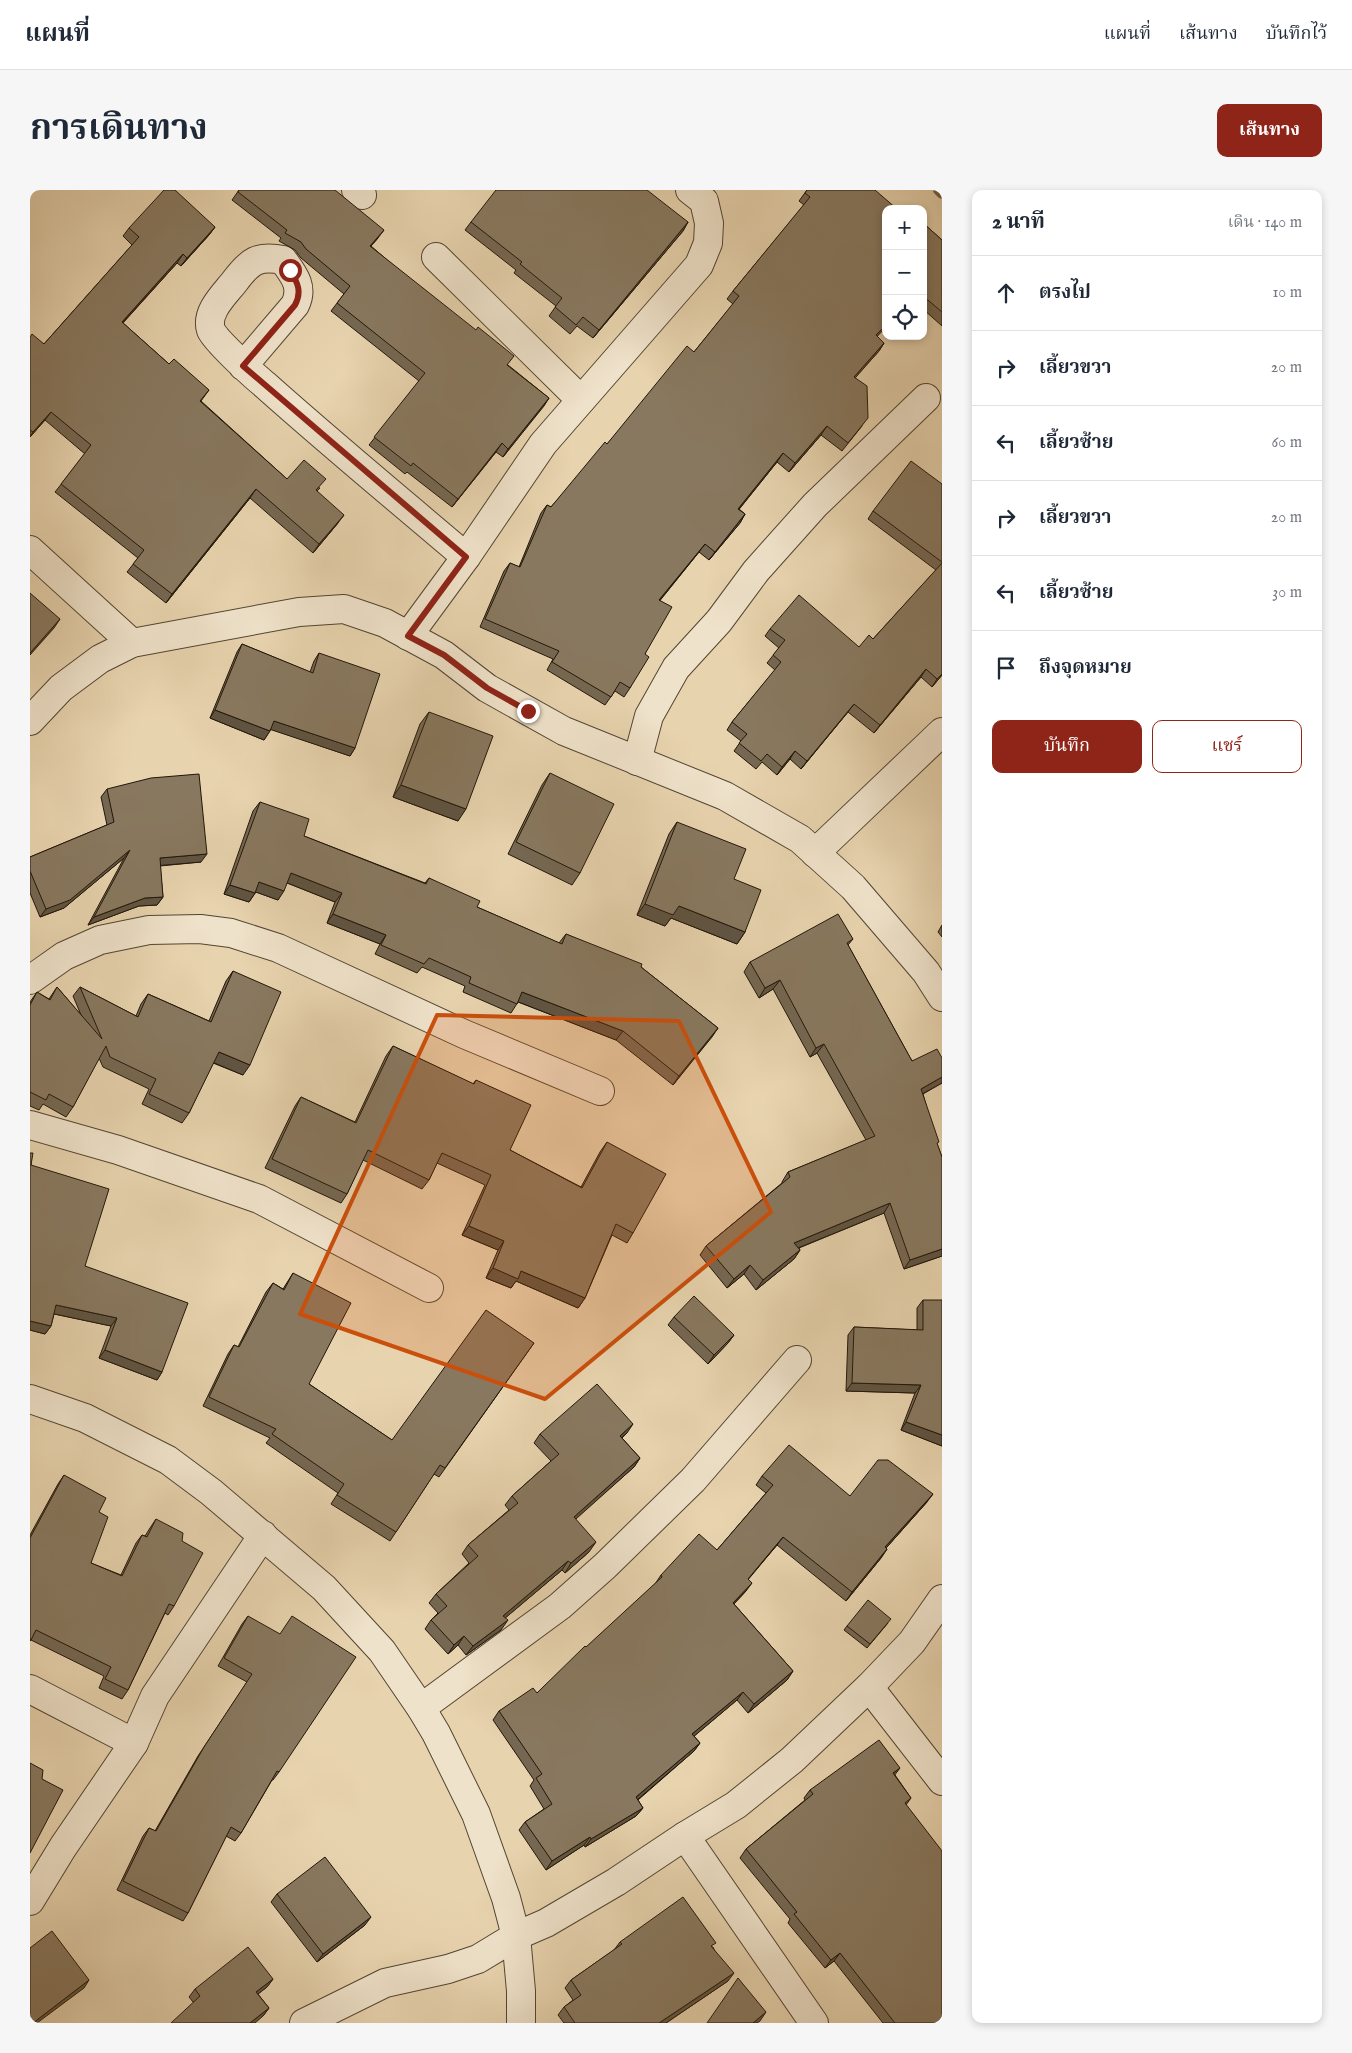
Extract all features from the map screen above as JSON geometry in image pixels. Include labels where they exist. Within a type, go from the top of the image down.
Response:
[{"type":"street","points":[[408,636],[466,557],[543,444],[699,265],[708,243],[709,223],[704,200],[690,190]]},
{"type":"street","points":[[436,257],[582,400]]},
{"type":"street","points":[[243,366],[466,557]]},
{"type":"street","points":[[637,761],[650,716],[676,668],[719,621],[756,571],[815,505],[926,398]]},
{"type":"street","points":[[30,550],[132,643]]},
{"type":"street","points":[[30,721],[61,688],[100,658],[132,643],[299,612],[344,609],[385,623],[444,655],[487,688],[556,727],[725,796],[800,839],[853,887],[926,972],[942,997]]},
{"type":"street","points":[[815,853],[942,732]]},
{"type":"street","points":[[30,980],[64,956],[100,940],[149,930],[200,929],[231,933],[278,948],[464,1034],[600,1091]]},
{"type":"street","points":[[30,1125],[118,1150],[259,1199],[429,1288]]},
{"type":"street","points":[[421,1708],[560,1606],[605,1566],[693,1480],[797,1360]]},
{"type":"street","points":[[30,1399],[85,1418],[168,1460],[263,1535],[324,1588],[382,1652],[436,1733],[476,1814],[506,1898],[516,1936],[521,1991],[521,2023]]},
{"type":"street","points":[[30,1901],[63,1847],[134,1743],[155,1696],[263,1535]]},
{"type":"street","points":[[304,2023],[385,1983],[448,1970],[478,1959],[516,1936],[546,1923],[616,1882],[736,1805],[792,1760],[869,1687],[912,1642],[942,1599]]},
{"type":"street","points":[[869,1687],[942,1781]]},
{"type":"street","points":[[30,1689],[134,1743]]},
{"type":"street","points":[[685,1836],[814,2023]]},
{"type":"highlighted area","points":[[437,1015],[679,1021],[771,1212],[545,1399],[300,1314]]},
{"type":"building","points":[[164,190],[175,190],[215,227],[187,258],[183,254],[122,322],[169,364],[174,359],[209,390],[200,401],[287,479],[304,460],[326,479],[316,490],[344,515],[319,544],[256,489],[172,594],[133,564],[144,550],[61,484],[91,445],[51,412],[33,432],[30,430],[30,337],[32,334],[44,344],[139,237],[129,228]]},
{"type":"building","points":[[239,190],[335,190],[384,230],[370,246],[476,330],[478,327],[514,356],[507,365],[549,398],[508,449],[502,443],[458,499],[413,463],[411,466],[374,437],[425,373],[337,303],[350,286],[306,249],[301,242],[285,233],[287,230],[238,192]]},
{"type":"building","points":[[496,190],[647,190],[688,222],[599,330],[583,317],[576,325],[555,307],[562,298],[520,264],[522,262],[471,222]]},
{"type":"building","points":[[807,190],[875,190],[892,205],[882,205],[882,329],[876,335],[884,343],[854,377],[867,386],[868,418],[848,443],[827,426],[795,463],[783,453],[738,509],[745,514],[715,552],[705,544],[659,600],[672,607],[645,654],[649,657],[630,688],[620,682],[611,697],[552,662],[559,651],[485,619],[510,563],[520,567],[547,505],[551,507],[605,442],[607,444],[687,346],[694,352],[739,296],[733,291],[810,197],[805,193]]},
{"type":"building","points":[[927,227],[942,240],[942,312],[927,299]]},
{"type":"building","points":[[911,461],[942,484],[942,562],[873,511]]},
{"type":"building","points":[[942,563],[942,674],[937,679],[926,669],[880,725],[854,704],[807,761],[795,751],[782,767],[767,754],[761,761],[739,743],[747,734],[732,722],[781,662],[773,655],[785,640],[770,629],[799,595],[859,647],[869,635],[873,639]]},
{"type":"building","points":[[30,593],[60,619],[30,653]]},
{"type":"building","points":[[242,644],[313,673],[319,653],[380,674],[355,748],[274,721],[270,731],[215,710]]},
{"type":"building","points":[[429,712],[493,736],[466,809],[401,785]]},
{"type":"building","points":[[550,773],[614,804],[580,873],[516,842]]},
{"type":"building","points":[[199,774],[207,854],[160,858],[163,897],[145,898],[94,917],[130,850],[70,900],[46,909],[30,871],[30,857],[114,822],[107,789],[151,778]]},
{"type":"building","points":[[260,802],[309,819],[304,836],[426,884],[429,878],[480,901],[477,907],[562,944],[566,934],[642,964],[641,967],[718,1028],[679,1076],[623,1031],[522,992],[517,1004],[469,983],[471,977],[429,958],[424,964],[381,945],[386,935],[333,914],[342,893],[291,873],[284,891],[259,882],[255,893],[230,885]]},
{"type":"building","points":[[677,822],[746,849],[734,879],[761,890],[745,932],[679,906],[673,915],[645,904]]},
{"type":"building","points":[[838,914],[853,939],[847,943],[912,1061],[937,1049],[942,1058],[942,1077],[921,1089],[939,1142],[937,1143],[942,1157],[942,1249],[910,1260],[890,1203],[794,1243],[800,1250],[763,1280],[750,1265],[734,1279],[706,1246],[790,1177],[788,1172],[875,1136],[824,1044],[816,1048],[780,980],[765,988],[750,962]]},
{"type":"building","points":[[233,971],[281,992],[250,1065],[219,1052],[189,1113],[149,1094],[156,1079],[110,1057],[106,1046],[73,1107],[49,1094],[46,1100],[30,1092],[30,1005],[37,992],[50,1000],[57,987],[102,1039],[80,987],[138,1017],[148,994],[211,1022]]},
{"type":"building","points":[[393,1046],[474,1084],[476,1080],[531,1105],[510,1150],[582,1188],[607,1142],[666,1174],[633,1233],[616,1224],[585,1298],[521,1271],[518,1279],[493,1268],[504,1241],[469,1226],[491,1175],[442,1153],[429,1180],[368,1150],[347,1194],[272,1159],[301,1097],[356,1123]]},
{"type":"building","points":[[30,1153],[33,1153],[31,1165],[109,1189],[85,1266],[188,1303],[162,1372],[105,1350],[117,1318],[56,1305],[51,1326],[30,1321]]},
{"type":"building","points":[[293,1273],[351,1303],[309,1384],[392,1440],[486,1310],[534,1343],[445,1468],[440,1465],[396,1532],[337,1495],[344,1484],[272,1434],[276,1429],[209,1397],[234,1345],[239,1347],[273,1283],[284,1290]]},
{"type":"building","points":[[694,1296],[734,1335],[714,1355],[674,1317]]},
{"type":"building","points":[[923,1300],[942,1300],[942,1435],[906,1422],[921,1385],[852,1383],[854,1327],[923,1330]]},
{"type":"building","points":[[597,1384],[633,1424],[620,1436],[640,1458],[574,1517],[596,1542],[571,1563],[568,1561],[503,1616],[508,1620],[473,1646],[464,1636],[454,1645],[431,1620],[447,1606],[436,1594],[478,1556],[468,1545],[518,1503],[512,1496],[559,1454],[540,1434]]},
{"type":"building","points":[[789,1445],[850,1496],[878,1460],[888,1460],[933,1494],[885,1547],[887,1549],[852,1592],[783,1537],[748,1579],[752,1583],[733,1603],[793,1671],[754,1704],[743,1692],[692,1734],[700,1743],[636,1797],[643,1808],[591,1839],[590,1837],[552,1861],[525,1822],[552,1804],[536,1778],[542,1774],[499,1711],[533,1688],[537,1693],[585,1646],[662,1577],[661,1575],[699,1534],[717,1550],[773,1485],[762,1476]]},
{"type":"building","points":[[64,1475],[106,1498],[99,1512],[108,1517],[91,1563],[122,1576],[142,1535],[147,1537],[156,1519],[183,1533],[182,1541],[203,1553],[174,1606],[169,1604],[128,1690],[105,1679],[111,1667],[36,1630],[30,1639],[30,1538]]},
{"type":"building","points":[[868,1600],[891,1619],[870,1644],[847,1626]]},
{"type":"building","points":[[248,1616],[280,1634],[292,1616],[356,1657],[279,1772],[277,1771],[241,1833],[231,1827],[188,1913],[123,1881],[149,1828],[156,1831],[204,1747],[252,1674],[224,1658]]},
{"type":"building","points":[[879,1740],[900,1768],[893,1773],[911,1798],[905,1803],[942,1851],[942,2023],[895,2023],[840,1953],[831,1960],[794,1914],[797,1912],[746,1849],[813,1794],[810,1790]]},
{"type":"building","points":[[30,1763],[43,1770],[42,1779],[63,1790],[30,1853]]},
{"type":"building","points":[[325,1857],[371,1917],[323,1954],[277,1894]]},
{"type":"building","points":[[683,1897],[716,1943],[711,1946],[734,1973],[659,2023],[575,2023],[564,2007],[581,1995],[571,1980]]},
{"type":"building","points":[[52,1931],[89,1980],[33,2023],[30,2019],[30,1948]]},
{"type":"building","points":[[248,1947],[273,1979],[256,1992],[269,2008],[250,2023],[171,2023],[200,1996],[195,1989]]},
{"type":"building","points":[[738,1978],[766,2012],[753,2023],[707,2023]]},
{"type":"waterway","points":[[938,190],[942,194]]},
{"type":"route","points":[[290,270],[298,282],[300,295],[295,305],[243,366],[466,557],[408,636],[444,655],[487,688],[528,711]]}]
